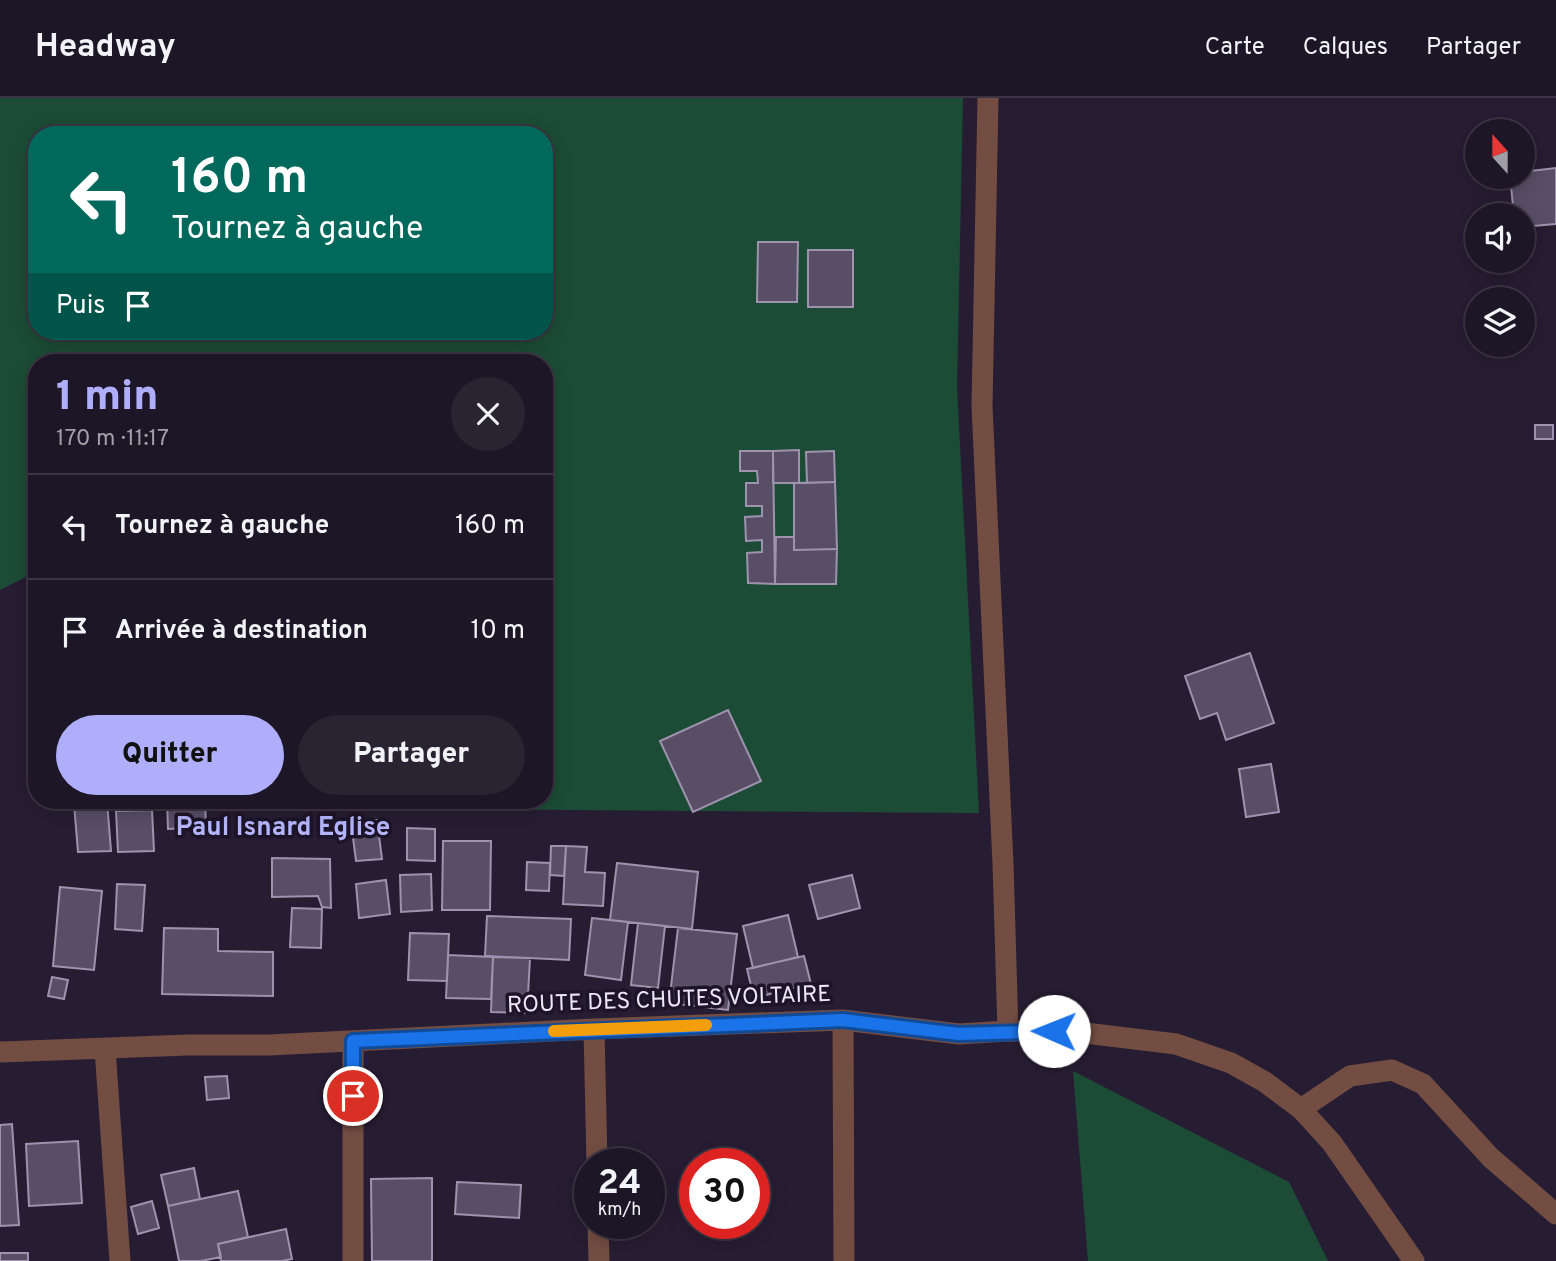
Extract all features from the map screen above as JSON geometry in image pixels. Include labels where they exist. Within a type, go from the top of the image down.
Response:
[{"type":"street","points":[[988,98],[982,406],[1008,1031]]},
{"type":"street","points":[[843,1020],[844,1261]]},
{"type":"street","name":"ROUTE DES CHUTES VOLTAIRE","points":[[0,1052],[353,1041],[843,1020],[959,1034],[1008,1031],[1077,1032],[1176,1044],[1231,1063],[1265,1082],[1301,1109],[1332,1143],[1413,1261]]},
{"type":"street","points":[[594,1029],[597,1148]]},
{"type":"street","points":[[353,1041],[353,1261]]},
{"type":"street","points":[[106,1049],[120,1261]]},
{"type":"street","points":[[1301,1109],[1350,1076],[1392,1070],[1423,1084],[1491,1158],[1556,1214]]},
{"type":"street","points":[[598,1239],[598,1261]]},
{"type":"green space","points":[[0,98],[963,98],[957,387],[979,813],[441,809],[553,809],[553,354],[28,354],[28,576],[0,590]]},
{"type":"green space","points":[[1073,1071],[1289,1182],[1328,1261],[1088,1261]]},
{"type":"building","points":[[1556,168],[1556,224],[1535,226],[1535,203],[1513,203],[1511,189],[1535,189],[1535,170]]},
{"type":"building","points":[[758,242],[798,242],[797,302],[757,302]]},
{"type":"building","points":[[808,250],[853,250],[853,307],[808,307]]},
{"type":"building","points":[[1535,425],[1553,425],[1553,439],[1535,439]]},
{"type":"building","points":[[799,450],[799,483],[773,483],[773,451]]},
{"type":"building","points":[[740,451],[773,451],[775,584],[748,583],[747,553],[762,552],[762,540],[746,541],[745,517],[762,516],[762,506],[746,506],[746,483],[758,483],[757,471],[740,471]]},
{"type":"building","points":[[834,451],[835,482],[807,483],[806,452]]},
{"type":"building","points":[[835,482],[837,549],[794,550],[794,483]]},
{"type":"building","points":[[776,537],[794,537],[794,550],[837,549],[836,584],[775,584]]},
{"type":"building","points":[[1250,653],[1274,723],[1226,740],[1217,713],[1200,719],[1185,676]]},
{"type":"building","points":[[728,710],[761,781],[693,812],[660,741]]},
{"type":"building","points":[[1271,764],[1279,812],[1246,817],[1239,769]]},
{"type":"building","points":[[74,809],[108,809],[111,851],[78,852]]},
{"type":"building","points":[[167,809],[205,809],[206,827],[168,829]]},
{"type":"building","points":[[152,810],[154,851],[118,852],[116,811]]},
{"type":"building","points":[[377,820],[382,859],[356,861],[351,822]]},
{"type":"building","points":[[407,828],[435,829],[435,861],[407,860]]},
{"type":"building","points":[[443,841],[491,841],[490,910],[442,910]]},
{"type":"building","points":[[551,846],[566,846],[564,876],[550,875]]},
{"type":"building","points":[[566,846],[587,847],[585,872],[605,873],[603,906],[563,904]]},
{"type":"building","points":[[272,858],[330,859],[331,908],[322,907],[318,896],[272,897]]},
{"type":"building","points":[[527,862],[550,863],[549,891],[526,890]]},
{"type":"building","points":[[617,863],[698,872],[692,929],[610,920]]},
{"type":"building","points":[[431,874],[432,910],[401,912],[400,875]]},
{"type":"building","points":[[852,875],[860,908],[818,919],[809,885]]},
{"type":"building","points":[[386,880],[390,914],[359,918],[356,884]]},
{"type":"building","points":[[117,884],[145,885],[142,931],[115,929]]},
{"type":"building","points":[[60,887],[102,891],[94,970],[53,966]]},
{"type":"building","points":[[292,908],[322,909],[321,948],[290,947]]},
{"type":"building","points":[[788,915],[798,957],[753,968],[743,926]]},
{"type":"building","points":[[487,916],[571,919],[569,960],[485,956]]},
{"type":"building","points":[[592,918],[628,922],[621,980],[585,975]]},
{"type":"building","points":[[638,923],[665,926],[658,988],[631,985]]},
{"type":"building","points":[[164,928],[218,929],[218,951],[273,952],[273,996],[162,994]]},
{"type":"building","points":[[678,928],[737,934],[728,1010],[669,1003]]},
{"type":"building","points":[[410,933],[449,934],[447,981],[408,980]]},
{"type":"building","points":[[448,955],[493,957],[491,999],[446,998]]},
{"type":"building","points":[[804,956],[811,984],[754,998],[747,969]]},
{"type":"building","points":[[493,957],[530,958],[527,1013],[491,1012]]},
{"type":"building","points":[[52,977],[68,980],[64,999],[48,996]]},
{"type":"building","points":[[227,1076],[229,1098],[207,1100],[205,1077]]},
{"type":"building","points":[[12,1124],[19,1225],[0,1226],[0,1125]]},
{"type":"building","points":[[78,1141],[82,1203],[29,1206],[26,1144]]},
{"type":"building","points":[[194,1168],[200,1199],[168,1206],[161,1175]]},
{"type":"building","points":[[432,1178],[432,1261],[372,1261],[371,1179]]},
{"type":"building","points":[[457,1182],[521,1185],[519,1218],[455,1214]]},
{"type":"building","points":[[238,1191],[248,1237],[218,1244],[221,1257],[179,1261],[168,1206]]},
{"type":"building","points":[[152,1201],[159,1228],[138,1234],[131,1207]]},
{"type":"building","points":[[286,1229],[292,1259],[221,1261],[218,1244]]},
{"type":"building","points":[[0,1253],[28,1253],[28,1261],[0,1261]]},
{"type":"slow traffic","points":[[554,1031],[706,1025]]},
{"type":"district","name":"Paul Isnard Eglise","points":[[283,828]]},
{"type":"route","points":[[353,1096],[353,1041],[843,1020],[959,1034],[1054,1031]]}]
